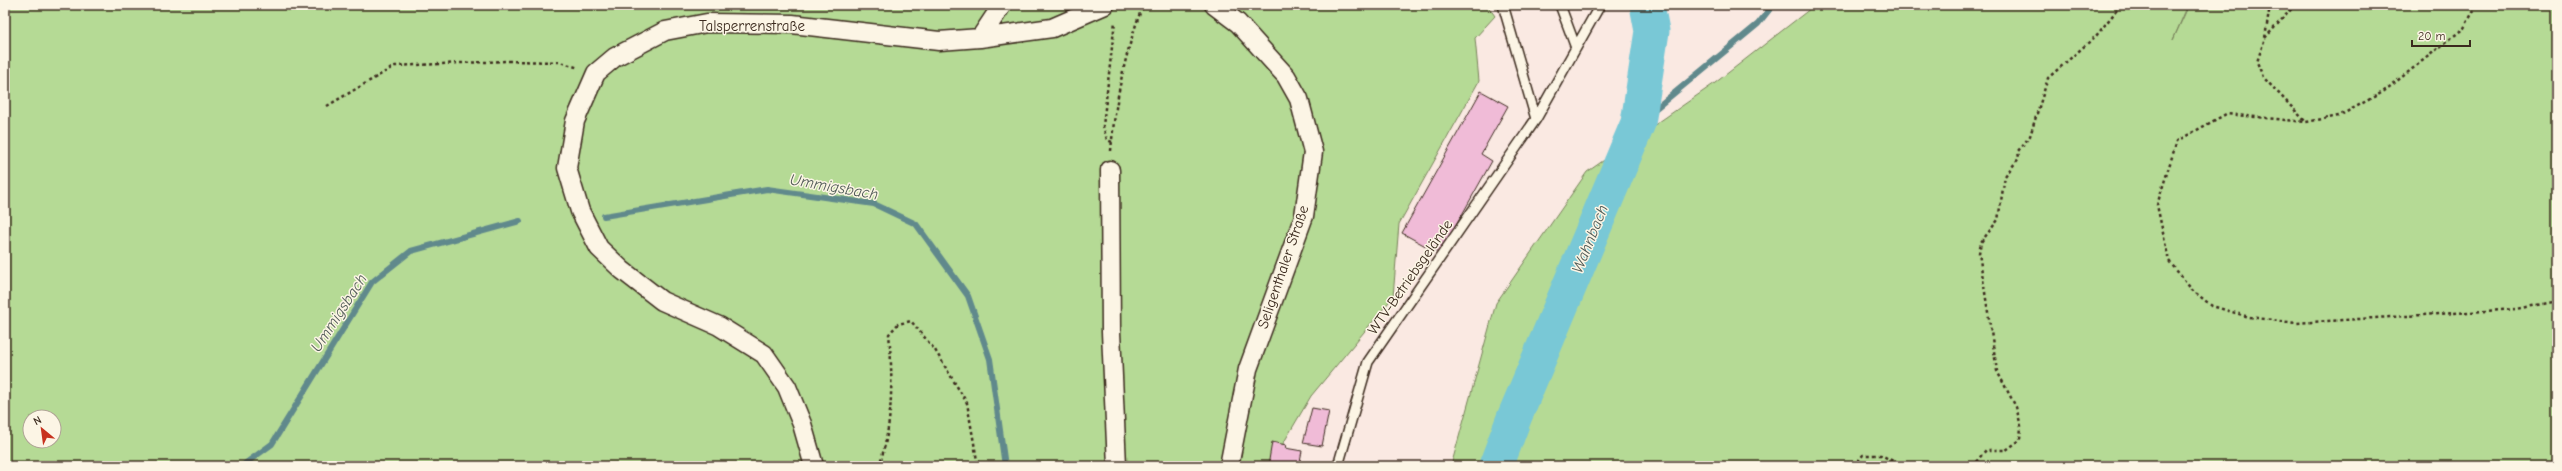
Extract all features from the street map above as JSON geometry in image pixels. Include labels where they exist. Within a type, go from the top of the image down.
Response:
[{"type":"street","points":[[980,38],[1002,5]]},
{"type":"street","name":"Seligenthaler Straße","points":[[1214,5],[1238,23],[1286,76],[1299,99],[1313,152],[1304,216],[1248,369],[1229,466]]},
{"type":"street","points":[[980,38],[1052,28],[1110,12]]},
{"type":"street","name":"Talsperrenstraße","points":[[814,466],[802,424],[787,387],[764,354],[719,326],[662,301],[622,270],[599,248],[580,211],[567,168],[575,121],[596,73],[615,57],[665,31],[706,23],[792,24],[939,40],[980,38]]},
{"type":"street","points":[[1110,170],[1111,332],[1117,458]]},
{"type":"lane","points":[[1503,5],[1536,118]]},
{"type":"lane","points":[[1560,5],[1576,48]]},
{"type":"lane","name":"WTV-Betriebsgelände","points":[[1338,466],[1368,362],[1536,118],[1600,5]]},
{"type":"path","points":[[1110,170],[1113,120],[1130,40],[1143,5]]},
{"type":"path","points":[[1965,466],[1976,463],[1986,450],[2006,450],[2020,440],[2016,407],[1997,371],[1985,302],[1979,253],[1981,242],[1998,220],[2005,176],[2018,158],[2018,151],[2030,136],[2048,78],[2096,36],[2121,5]]},
{"type":"path","points":[[2270,5],[2265,38],[2257,62],[2263,77],[2306,122]]},
{"type":"path","points":[[2265,38],[2296,5]]},
{"type":"path","points":[[2477,5],[2464,28],[2383,92],[2339,116],[2306,122],[2226,114],[2177,140],[2157,205],[2169,261],[2192,290],[2212,306],[2249,317],[2296,322],[2517,310],[2557,301]]},
{"type":"path","points":[[1110,12],[1103,126],[1108,140],[1112,142]]},
{"type":"path","points":[[327,106],[395,66],[507,61],[560,62],[596,73]]},
{"type":"path","points":[[879,466],[887,441],[892,365],[889,334],[898,324],[911,321],[935,350],[967,403],[978,466]]},
{"type":"path","points":[[1854,466],[1863,455],[1881,455],[1899,464],[1909,466]]},
{"type":"green space","points":[[5,5],[1487,5],[1495,16],[1475,38],[1479,81],[1399,224],[1393,297],[1311,396],[1270,466],[5,466]]},
{"type":"green space","points":[[1815,5],[2188,5],[2173,40],[2189,5],[2557,5],[2557,466],[1451,466],[1496,303],[1587,172],[1715,83]]},
{"type":"building","points":[[1481,91],[1508,106],[1481,154],[1492,161],[1440,254],[1402,233]]},
{"type":"building","points":[[1312,408],[1329,411],[1322,446],[1303,443]]},
{"type":"building","points":[[1272,442],[1286,445],[1285,448],[1302,451],[1299,466],[1268,466]]},
{"type":"waterway","name":"Wahnbach","points":[[1496,466],[1514,418],[1638,123],[1652,31],[1647,5]]},
{"type":"waterway","points":[[1638,123],[1758,24],[1773,5]]},
{"type":"waterway","name":"Ummigsbach","points":[[604,216],[767,189],[874,204],[916,224],[968,296],[990,359],[1005,466]]},
{"type":"waterway","name":"Ummigsbach","points":[[242,466],[272,444],[372,282],[411,251],[520,221]]}]
